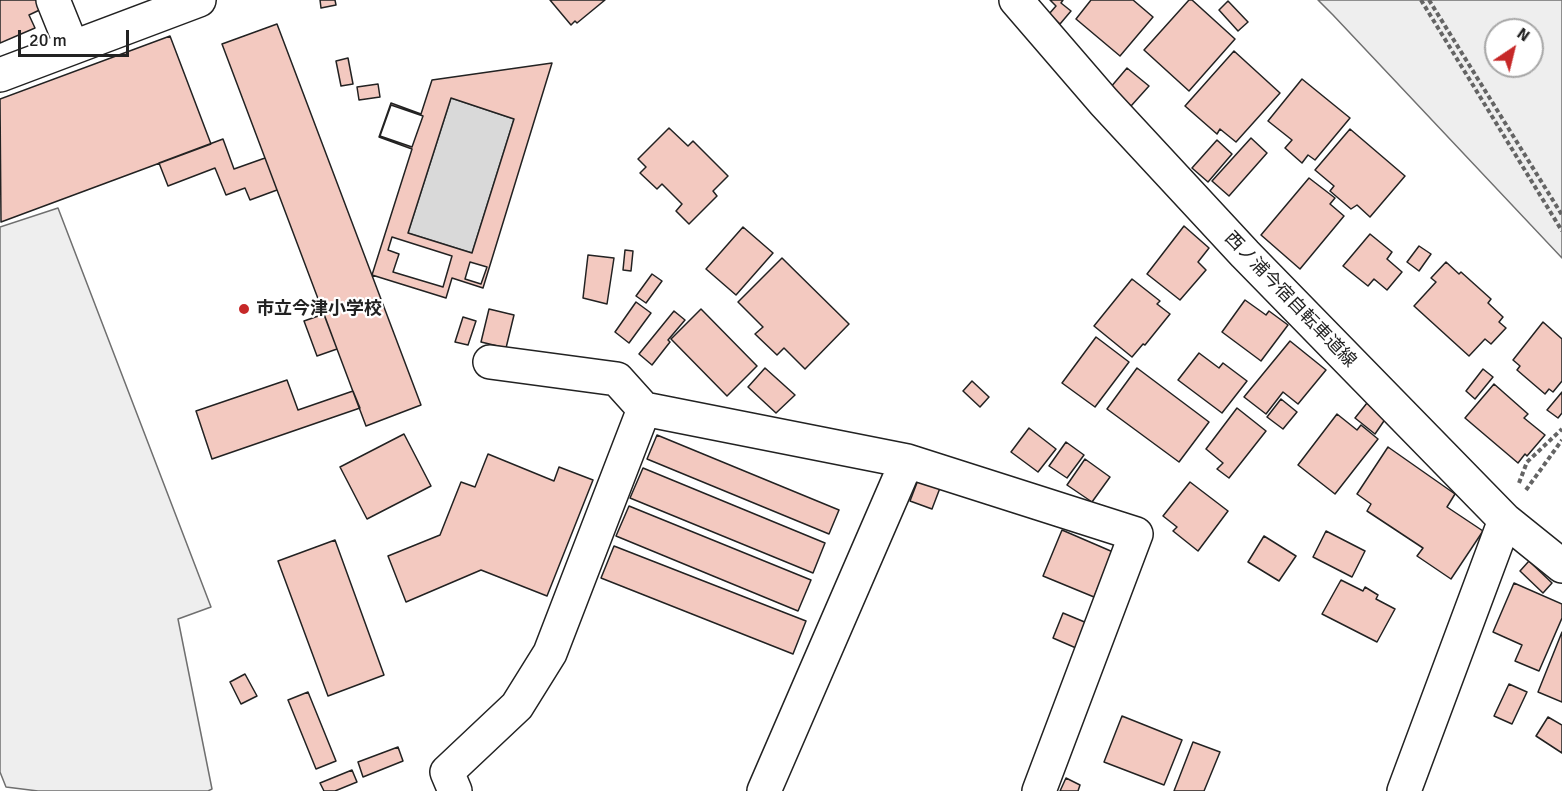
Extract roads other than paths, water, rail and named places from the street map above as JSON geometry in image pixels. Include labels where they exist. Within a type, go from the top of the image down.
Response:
[{"type":"street","points":[[53,0],[72,47]]},
{"type":"street","points":[[0,75],[199,0]]},
{"type":"street","name":"西ノ浦今宿自転車道線","points":[[1016,0],[1104,102],[1237,245],[1505,520],[1562,566]]},
{"type":"street","points":[[490,362],[617,379],[644,409],[907,461],[1137,534],[1039,791]]},
{"type":"street","points":[[455,791],[447,772],[517,706],[550,653],[644,409]]},
{"type":"street","points":[[764,791],[907,461]]},
{"type":"street","points":[[1404,791],[1505,520]]},
{"type":"place","name":"市立今津小学校","points":[[244,309]]}]
